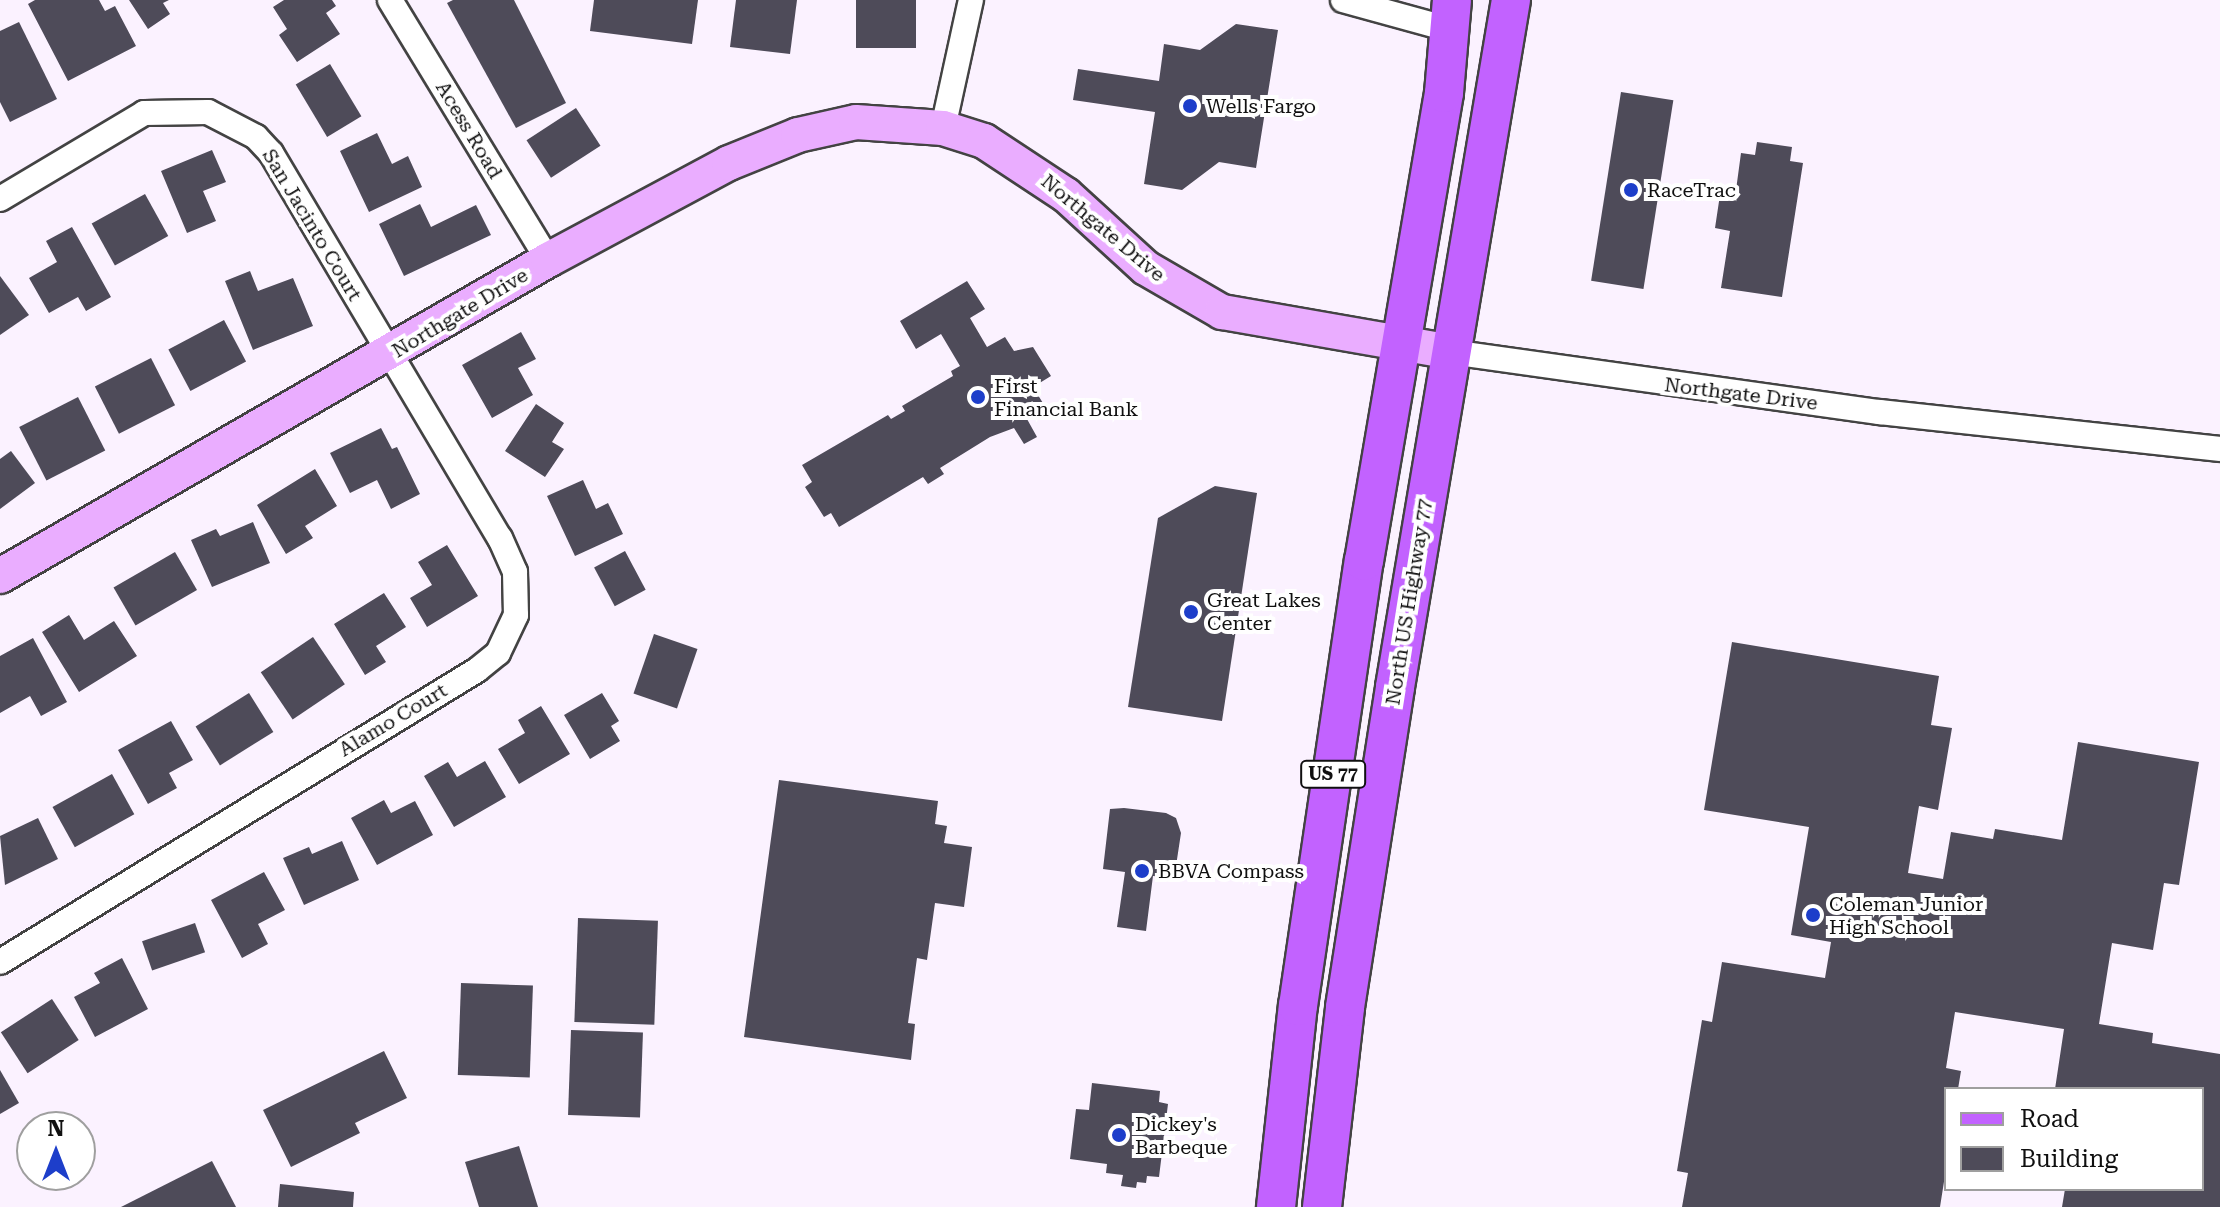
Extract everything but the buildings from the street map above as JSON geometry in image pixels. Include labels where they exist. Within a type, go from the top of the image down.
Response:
[{"type":"main road","name":"North US Highway 77","points":[[1322,1207],[1345,1007],[1511,0]]},
{"type":"main road","name":"US 77","points":[[1276,1207],[1298,1006],[1364,561],[1405,343],[1444,93],[1450,15]]},
{"type":"street","name":"Acess Road","points":[[390,0],[548,260]]},
{"type":"street","points":[[943,128],[971,0]]},
{"type":"street","points":[[1343,0],[1450,15]]},
{"type":"street","name":"San Jacinto Court","points":[[0,199],[144,113],[172,109],[225,117],[271,153],[390,354]]},
{"type":"street","name":"Northgate Drive","points":[[0,576],[390,354],[548,260],[729,163],[798,135],[856,122],[943,128],[984,141],[1023,163],[1146,268],[1201,303],[1222,312],[1451,352],[1880,412],[2220,449]]},
{"type":"street","name":"Alamo Court","points":[[0,962],[477,670],[512,633],[515,572],[390,354]]},
{"type":"place","name":"Wells Fargo","points":[[1190,106]]},
{"type":"place","name":"RaceTrac","points":[[1631,190]]},
{"type":"place","name":"First Financial Bank","points":[[978,397]]},
{"type":"place","name":"Great Lakes Center","points":[[1191,612]]},
{"type":"place","name":"BBVA Compass","points":[[1142,871]]},
{"type":"place","name":"Coleman Junior High School","points":[[1813,915]]},
{"type":"place","name":"Dickey's Barbeque","points":[[1119,1135]]}]
